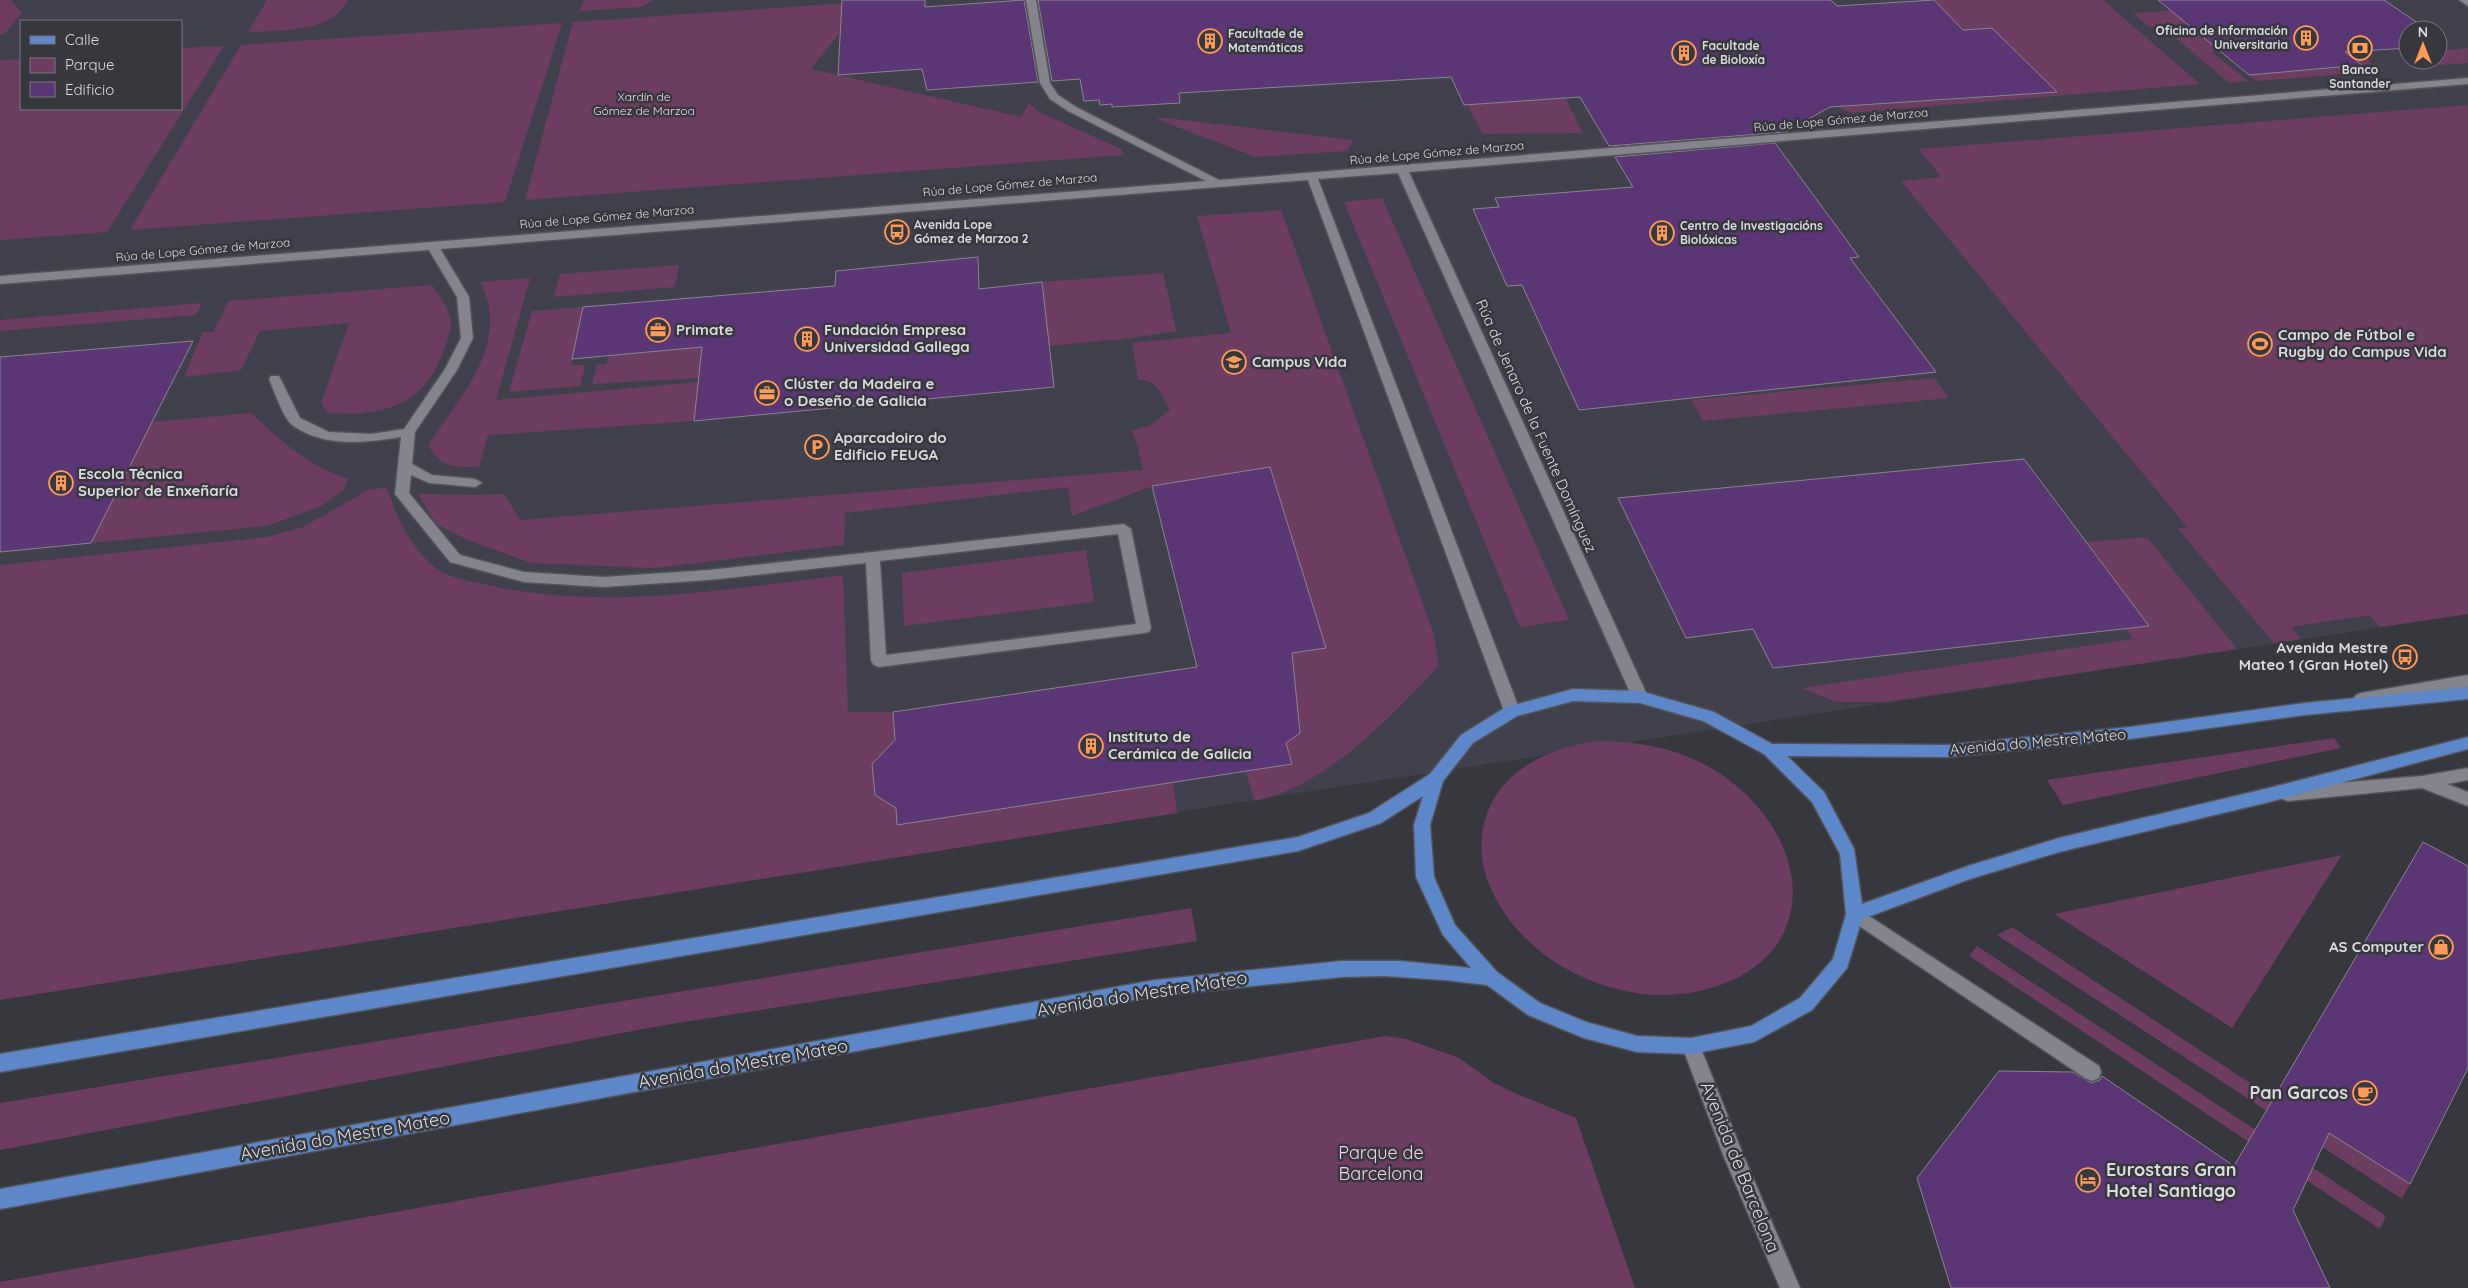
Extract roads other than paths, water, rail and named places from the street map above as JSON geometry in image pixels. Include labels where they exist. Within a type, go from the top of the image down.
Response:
[{"type":"main road","name":"Avenida do Mestre Mateo","points":[[1770,750],[1947,750],[2130,733],[2305,709],[2468,693]]},
{"type":"main road","points":[[0,1063],[1298,844],[1375,818],[1436,779],[1467,739],[1512,711],[1573,695],[1640,697],[1708,716],[1770,750],[1818,797],[1848,854],[1856,914],[1841,963],[1806,1004],[1754,1034],[1691,1046],[1637,1044],[1584,1030],[1534,1009],[1491,978],[1449,930],[1425,877],[1422,825],[1436,779]]},
{"type":"main road","points":[[1856,914],[1968,873],[2059,845],[2269,795],[2468,743]]},
{"type":"main road","name":"Avenida do Mestre Mateo","points":[[0,1200],[1155,988],[1301,972],[1370,968],[1424,970],[1491,978]]},
{"type":"street","points":[[1031,0],[1045,83],[1054,97],[1080,113],[1216,183]]},
{"type":"street","points":[[2464,0],[2468,3]]},
{"type":"street","name":"Rúa de Lope Gómez de Marzoa","points":[[0,280],[1216,183],[1312,177],[2468,81]]},
{"type":"street","name":"Rúa de Jenaro de la Fuente Domínguez","points":[[1402,169],[1640,697]]},
{"type":"street","points":[[1312,177],[1512,711]]},
{"type":"street","points":[[432,245],[463,297],[467,338],[451,370],[408,432],[402,494],[455,559],[524,577],[603,582],[709,575],[1124,529],[1144,628],[879,661],[872,558]]},
{"type":"street","points":[[275,379],[295,421],[327,436],[370,438],[408,432]]},
{"type":"street","points":[[405,466],[429,479],[475,483]]},
{"type":"street","name":"Avenida do Mestre Mateo","points":[[2305,709],[2468,681]]},
{"type":"street","points":[[2269,795],[2422,782],[2468,774]]},
{"type":"street","points":[[2422,782],[2468,799]]},
{"type":"street","points":[[1856,914],[2092,1072]]},
{"type":"street","name":"Avenida de Barcelona","points":[[1691,1046],[1734,1157],[1790,1288]]},
{"type":"place","name":"Oficina de Información Universitaria","points":[[2306,38]]},
{"type":"place","name":"Facultade de Matemáticas","points":[[1210,41]]},
{"type":"place","name":"Banco Santander","points":[[2360,48]]},
{"type":"place","name":"Facultade de Bioloxía","points":[[1684,53]]},
{"type":"place","name":"Avenida Lope Gómez de Marzoa 2","points":[[897,232]]},
{"type":"place","name":"Centro de Investigacións Biolóxicas","points":[[1662,233]]},
{"type":"place","name":"Primate","points":[[658,330]]},
{"type":"place","name":"Fundación Empresa Universidad Gallega","points":[[807,339]]},
{"type":"place","name":"Campo de Fútbol e Rugby do Campus Vida","points":[[2260,344]]},
{"type":"place","name":"Campus Vida","points":[[1234,362]]},
{"type":"place","name":"Clúster da Madeira e o Deseño de Galicia","points":[[767,393]]},
{"type":"place","name":"Aparcadoiro do Edificio FEUGA","points":[[817,447]]},
{"type":"place","name":"Escola Técnica Superior de Enxeñaría","points":[[61,483]]},
{"type":"place","name":"Avenida Mestre Mateo 1 (Gran Hotel)","points":[[2405,657]]},
{"type":"place","name":"Instituto de Cerámica de Galicia","points":[[1091,746]]},
{"type":"place","name":"AS Computer","points":[[2441,947]]},
{"type":"place","name":"Pan Garcos","points":[[2365,1093]]},
{"type":"place","name":"Eurostars Gran Hotel Santiago","points":[[2088,1180]]},
{"type":"park label","name":"Xardín de Gómez de Marzoa","points":[[644,104]]},
{"type":"park label","name":"Parque de Barcelona","points":[[1381,1163]]}]
